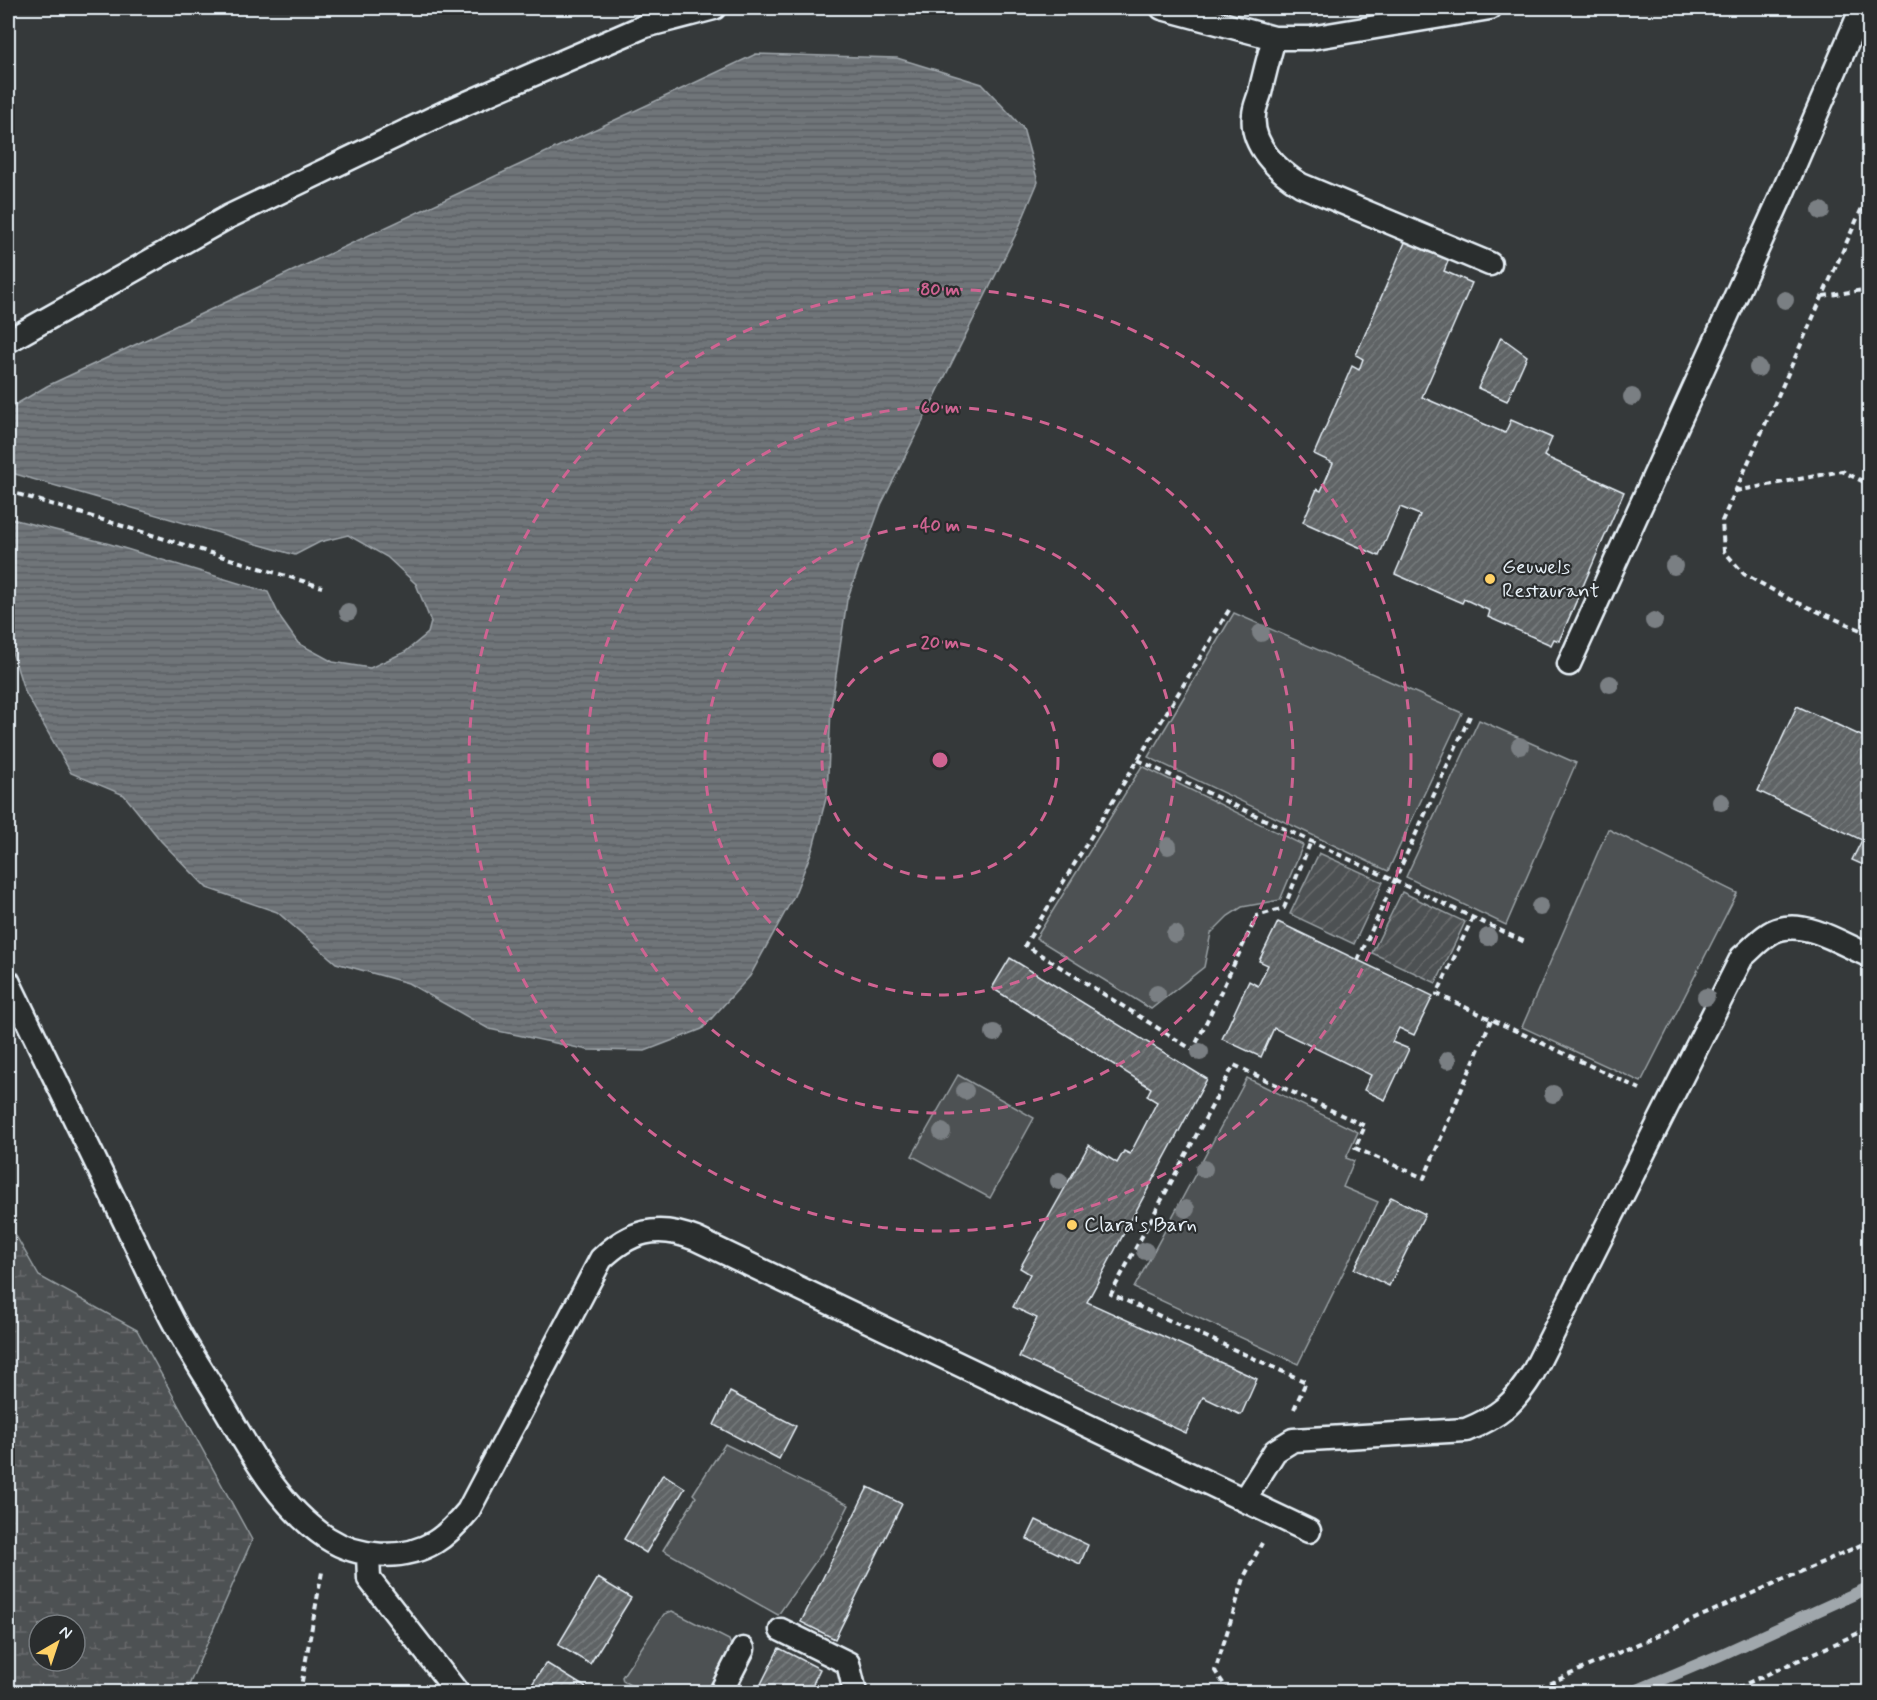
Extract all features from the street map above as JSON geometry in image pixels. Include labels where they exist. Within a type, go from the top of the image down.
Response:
[{"type":"lane","points":[[8,341],[228,217],[444,113],[645,26],[714,8]]},
{"type":"lane","points":[[1162,8],[1274,38],[1310,38],[1490,8]]},
{"type":"lane","points":[[1569,664],[1783,192],[1862,8]]},
{"type":"lane","points":[[1274,38],[1253,117],[1256,132],[1271,162],[1301,185],[1490,264]]},
{"type":"lane","points":[[1244,1500],[1275,1451],[1293,1440],[1466,1430],[1488,1421],[1507,1408],[1533,1373],[1742,957],[1766,936],[1778,929],[1793,927],[1810,929],[1869,956]]},
{"type":"lane","points":[[8,981],[173,1320],[253,1456],[282,1496],[310,1524],[327,1538],[347,1548],[368,1554],[392,1555],[414,1551],[435,1542],[453,1528],[468,1511],[601,1259],[615,1245],[633,1236],[664,1231],[681,1233],[696,1239],[1309,1531]]},
{"type":"lane","points":[[368,1554],[369,1579],[457,1692]]},
{"type":"lane","points":[[781,1630],[848,1663],[855,1692]]},
{"type":"lane","points":[[721,1692],[743,1649]]},
{"type":"path","points":[[1869,190],[1722,521],[1724,550],[1744,574],[1789,599],[1869,634]]},
{"type":"path","points":[[1822,296],[1869,289]]},
{"type":"path","points":[[1736,491],[1842,471],[1869,484]]},
{"type":"path","points":[[8,491],[322,586]]},
{"type":"path","points":[[1229,610],[1025,945],[1193,1050],[1257,916],[1284,908],[1311,841]]},
{"type":"path","points":[[1358,960],[1470,716]]},
{"type":"path","points":[[1138,760],[1527,943]]},
{"type":"path","points":[[1473,917],[1437,994],[1669,1102]]},
{"type":"path","points":[[1275,1451],[1306,1383],[1111,1294],[1234,1065],[1365,1126],[1355,1149],[1424,1178],[1491,1020]]},
{"type":"path","points":[[1229,1692],[1215,1671],[1245,1575],[1277,1516]]},
{"type":"path","points":[[300,1692],[305,1674],[327,1538]]},
{"type":"path","points":[[1530,1692],[1869,1541]]},
{"type":"path","points":[[1728,1692],[1869,1628]]},
{"type":"green space","points":[[1234,613],[1462,713],[1388,871],[1148,757]]},
{"type":"green space","points":[[1479,720],[1576,763],[1506,925],[1406,877]]},
{"type":"green space","points":[[1142,766],[1303,845],[1280,900],[1242,907],[1228,916],[1211,933],[1204,967],[1151,1009],[1036,938]]},
{"type":"green space","points":[[1608,829],[1737,893],[1641,1082],[1522,1027]]},
{"type":"green space","points":[[1319,853],[1383,882],[1354,944],[1290,914]]},
{"type":"green space","points":[[1402,892],[1465,922],[1436,983],[1372,953]]},
{"type":"green space","points":[[958,1075],[1034,1118],[990,1198],[912,1156]]},
{"type":"green space","points":[[1247,1078],[1358,1132],[1346,1158],[1354,1161],[1343,1187],[1378,1202],[1298,1364],[1134,1288]]},
{"type":"green space","points":[[8,1222],[39,1276],[137,1330],[252,1540],[186,1692],[8,1692]]},
{"type":"green space","points":[[725,1444],[849,1505],[832,1538],[778,1615],[663,1550],[696,1497],[693,1494]]},
{"type":"green space","points":[[672,1611],[729,1640],[731,1646],[707,1692],[642,1692],[623,1681],[622,1677],[664,1614]]},
{"type":"shaded area","points":[[756,54],[897,58],[982,84],[1023,128],[1038,182],[1017,232],[881,505],[847,600],[831,709],[827,795],[813,848],[794,896],[750,976],[702,1029],[645,1051],[588,1050],[489,1029],[408,983],[336,963],[277,912],[207,888],[161,841],[124,795],[71,773],[24,690],[8,639],[8,518],[110,544],[268,592],[281,619],[298,643],[333,662],[370,668],[405,652],[428,633],[431,622],[416,584],[387,557],[348,535],[320,542],[295,555],[8,472],[8,409],[47,386]]},
{"type":"building","points":[[1406,240],[1449,259],[1444,271],[1472,283],[1422,397],[1505,433],[1511,420],[1552,438],[1544,456],[1624,492],[1559,641],[1554,639],[1551,645],[1488,617],[1490,611],[1464,599],[1462,603],[1395,574],[1420,515],[1400,507],[1379,556],[1303,522],[1317,489],[1321,491],[1333,463],[1314,454],[1352,366],[1359,370],[1363,359],[1356,355]]},
{"type":"building","points":[[1501,337],[1527,356],[1507,401],[1478,388]]},
{"type":"building","points":[[1797,706],[1870,740],[1870,781],[1866,789],[1870,791],[1870,875],[1866,873],[1868,867],[1852,860],[1862,840],[1758,791]]},
{"type":"building","points":[[1278,922],[1433,996],[1414,1035],[1399,1028],[1392,1042],[1409,1049],[1385,1100],[1364,1090],[1371,1075],[1274,1028],[1261,1057],[1222,1039],[1249,981],[1258,986],[1268,965],[1259,961]]},
{"type":"building","points":[[1010,958],[1207,1079],[1087,1302],[1257,1379],[1241,1415],[1203,1397],[1186,1433],[1019,1357],[1037,1318],[1013,1307],[1030,1274],[1020,1268],[1089,1145],[1117,1163],[1124,1151],[1130,1154],[1157,1102],[1147,1096],[1151,1088],[992,988]]},
{"type":"building","points":[[1391,1197],[1425,1214],[1389,1286],[1354,1269]]},
{"type":"building","points":[[730,1392],[796,1426],[779,1459],[714,1425]]},
{"type":"building","points":[[663,1474],[685,1488],[646,1553],[624,1539]]},
{"type":"building","points":[[868,1487],[902,1504],[835,1639],[801,1622]]},
{"type":"building","points":[[1036,1520],[1088,1545],[1080,1564],[1027,1539]]},
{"type":"building","points":[[598,1578],[631,1598],[590,1664],[558,1645]]},
{"type":"building","points":[[779,1648],[820,1669],[809,1692],[757,1692]]},
{"type":"building","points":[[546,1663],[593,1692],[527,1692]]},
{"type":"waterway","points":[[1633,1692],[1870,1587]]},
{"type":"place","name":"Geuwels Restaurant","points":[[1490,579]]},
{"type":"place","name":"Clara's Barn","points":[[1072,1225]]}]
